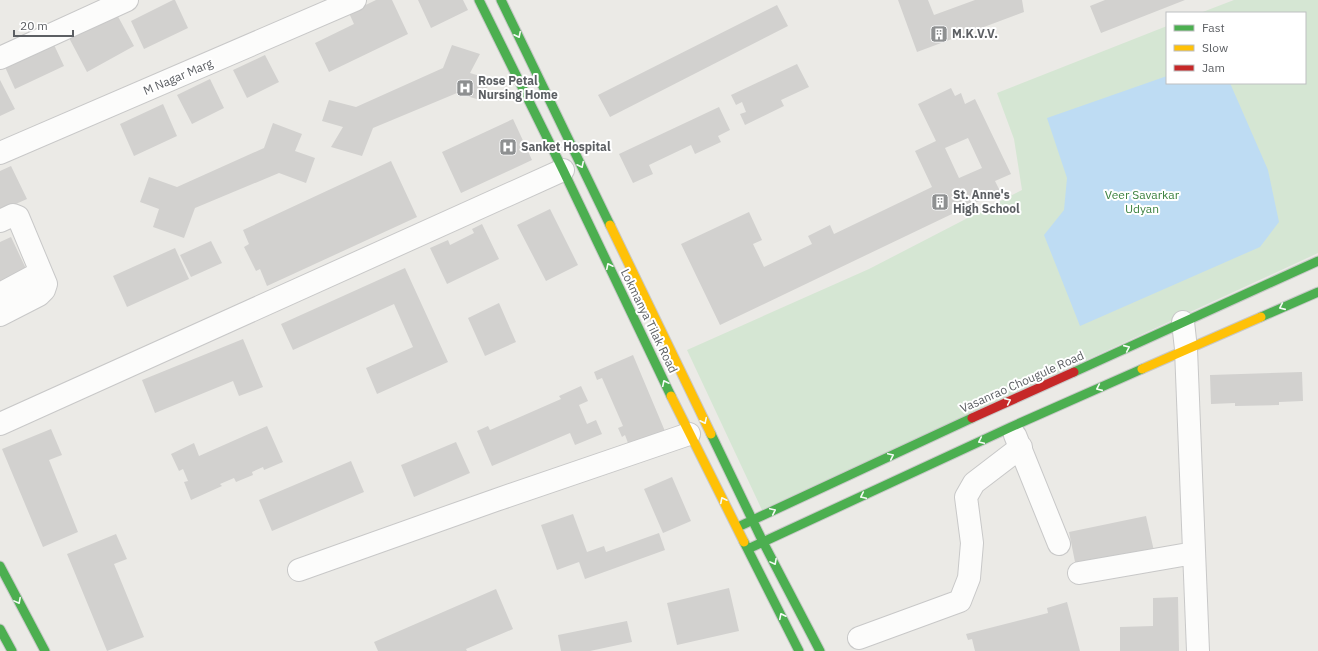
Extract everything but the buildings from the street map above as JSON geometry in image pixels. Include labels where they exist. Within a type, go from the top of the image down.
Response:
[{"type":"main road","name":"Lokmanya Tilak Road","points":[[479,0],[563,170],[690,434],[799,651]]},
{"type":"main road","name":"Lokmanya Tilak Road","points":[[501,0],[752,520],[820,651]]},
{"type":"main road","name":"Vasanrao Chougule Road","points":[[738,527],[985,412],[1318,261]]},
{"type":"main road","points":[[748,549],[1011,427],[1318,292]]},
{"type":"main road","points":[[0,566],[45,651]]},
{"type":"main road","points":[[0,629],[12,651]]},
{"type":"street","points":[[0,58],[127,0]]},
{"type":"street","name":"M Nagar Marg","points":[[0,153],[355,0]]},
{"type":"street","points":[[0,424],[563,170]]},
{"type":"street","points":[[0,221],[13,215],[18,217],[46,284],[44,290],[39,295],[0,315]]},
{"type":"street","points":[[0,294],[41,272]]},
{"type":"street","points":[[1183,322],[1186,349],[1198,651]]},
{"type":"street","points":[[1011,427],[1021,447],[1059,544]]},
{"type":"street","points":[[300,570],[496,500],[690,434]]},
{"type":"street","points":[[859,638],[960,601],[969,578],[972,543],[966,496],[974,483],[1021,447]]},
{"type":"street","points":[[1079,573],[1194,553]]},
{"type":"green space","name":"Veer Savarkar Udyan","points":[[1234,0],[1318,0],[1318,253],[762,510],[687,350],[869,269],[1022,190],[1014,139],[997,93],[1166,26],[1166,84],[1306,84],[1306,12],[1203,12]]},
{"type":"water","points":[[1166,76],[1166,84],[1230,84],[1268,170],[1279,222],[1260,247],[1080,326],[1044,235],[1064,210],[1067,178],[1047,118]]},
{"type":"traffic: fast","points":[[479,0],[563,170],[671,396]]},
{"type":"traffic: fast","points":[[501,0],[610,225]]},
{"type":"traffic: fast","points":[[1074,372],[1318,261]]},
{"type":"traffic: fast","points":[[1261,317],[1318,292]]},
{"type":"traffic: fast","points":[[750,548],[1011,427],[1142,369]]},
{"type":"traffic: fast","points":[[740,526],[972,418]]},
{"type":"traffic: fast","points":[[711,434],[763,542],[820,651]]},
{"type":"traffic: fast","points":[[744,542],[799,651]]},
{"type":"traffic: fast","points":[[0,566],[45,651]]},
{"type":"traffic: fast","points":[[0,629],[12,651]]},
{"type":"traffic: slow","points":[[610,225],[711,434]]},
{"type":"traffic: slow","points":[[1142,369],[1261,317]]},
{"type":"traffic: slow","points":[[671,396],[744,542]]},
{"type":"traffic: jam","points":[[972,418],[1074,372]]},
{"type":"place","name":"M.K.V.V.","points":[[939,34]]},
{"type":"place","name":"Rose Petal Nursing Home","points":[[465,88]]},
{"type":"place","name":"Sanket Hospital","points":[[508,147]]},
{"type":"place","name":"St. Anne's High School","points":[[940,202]]}]
